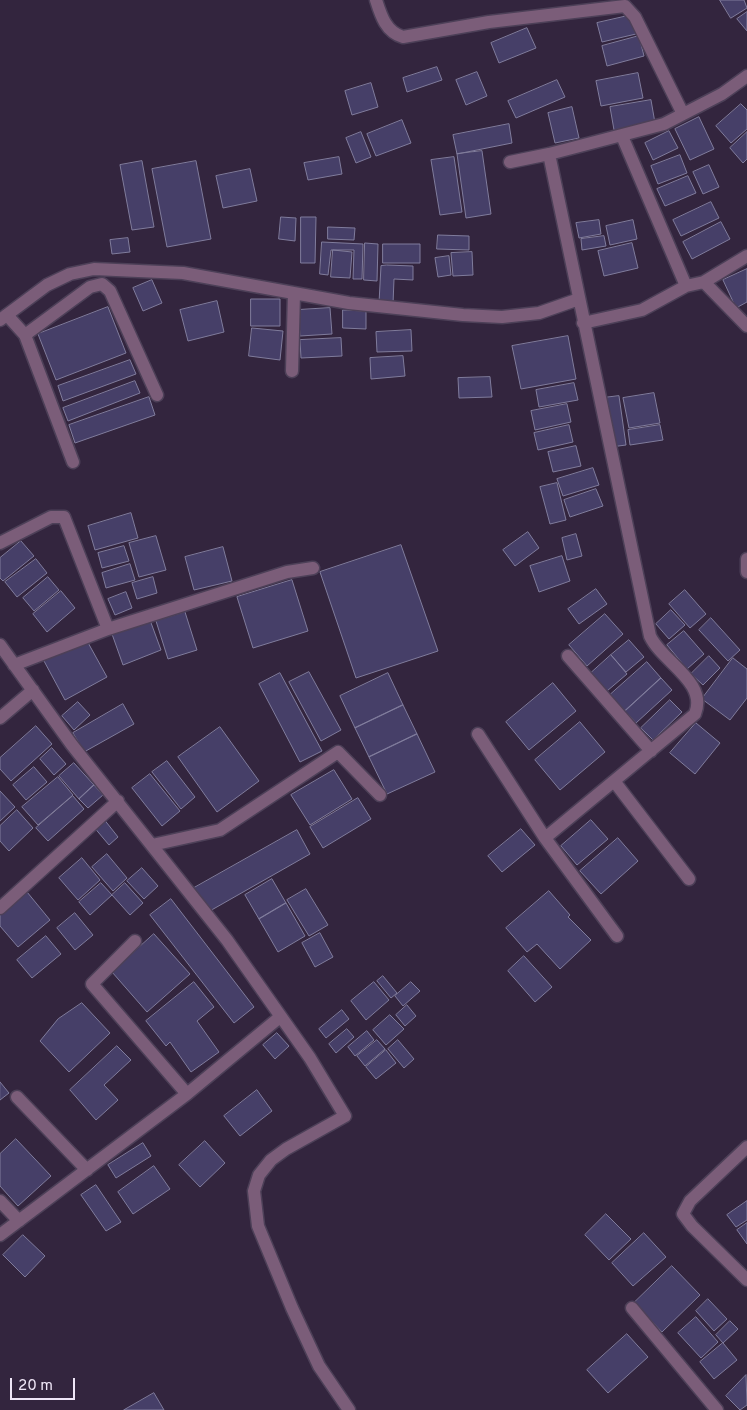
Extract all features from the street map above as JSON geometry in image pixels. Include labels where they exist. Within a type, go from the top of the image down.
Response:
[{"type":"street","points":[[376,0],[387,26],[392,32],[403,37],[489,22],[625,6],[635,17],[683,114]]},
{"type":"street","points":[[510,162],[622,136],[664,124],[722,94],[747,76]]},
{"type":"street","points":[[622,136],[686,286]]},
{"type":"street","points":[[545,838],[695,714],[698,702],[692,686],[650,636],[549,154]]},
{"type":"street","points":[[583,323],[642,310],[686,286],[704,282],[747,256]]},
{"type":"street","points":[[73,462],[25,336],[3,318],[47,285],[70,274],[94,269],[183,273],[369,305],[502,317],[539,313],[579,299]]},
{"type":"street","points":[[704,282],[747,326]]},
{"type":"street","points":[[25,336],[90,287],[102,284],[110,291],[157,396]]},
{"type":"street","points":[[292,371],[294,293]]},
{"type":"street","points":[[0,543],[51,517],[64,517],[108,629]]},
{"type":"street","points":[[747,559],[747,572]]},
{"type":"street","points":[[14,665],[108,629],[287,572],[313,568]]},
{"type":"street","points":[[0,645],[72,745],[227,940],[310,1058],[345,1116],[286,1149],[271,1160],[259,1175],[254,1192],[258,1226],[319,1366],[349,1410]]},
{"type":"street","points":[[568,656],[651,751]]},
{"type":"street","points":[[0,718],[33,690]]},
{"type":"street","points":[[478,734],[545,838],[617,936]]},
{"type":"street","points":[[152,845],[220,830],[338,752],[380,795]]},
{"type":"street","points":[[614,782],[689,879]]},
{"type":"street","points":[[0,908],[118,801]]},
{"type":"street","points":[[135,941],[92,984],[187,1094]]},
{"type":"street","points":[[0,1236],[187,1094],[280,1017]]},
{"type":"street","points":[[17,1097],[87,1170]]},
{"type":"street","points":[[747,1147],[690,1201],[683,1214],[692,1226],[747,1280]]},
{"type":"street","points":[[0,1201],[19,1221]]},
{"type":"street","points":[[632,1308],[717,1410]]},
{"type":"building","points":[[720,0],[744,0],[747,8],[731,18]]},
{"type":"building","points":[[747,12],[747,31],[737,19]]},
{"type":"building","points":[[632,15],[636,34],[602,42],[597,23]]},
{"type":"building","points":[[527,28],[536,48],[499,63],[491,43]]},
{"type":"building","points":[[639,36],[644,56],[607,66],[602,46]]},
{"type":"building","points":[[437,67],[442,80],[407,92],[403,78]]},
{"type":"building","points":[[477,72],[487,96],[466,105],[456,80]]},
{"type":"building","points":[[638,73],[643,98],[601,106],[596,81]]},
{"type":"building","points":[[557,80],[565,97],[516,118],[508,101]]},
{"type":"building","points":[[371,83],[378,107],[352,115],[345,91]]},
{"type":"building","points":[[651,100],[655,123],[614,130],[610,107]]},
{"type":"building","points":[[741,104],[747,110],[747,129],[731,143],[716,126]]},
{"type":"building","points":[[572,107],[579,138],[555,143],[548,113]]},
{"type":"building","points":[[699,117],[714,149],[690,160],[675,129]]},
{"type":"building","points":[[402,120],[411,143],[376,156],[367,134]]},
{"type":"building","points":[[509,124],[512,143],[457,154],[453,135]]},
{"type":"building","points":[[669,131],[678,148],[653,160],[645,143]]},
{"type":"building","points":[[361,132],[371,157],[356,163],[346,138]]},
{"type":"building","points":[[747,132],[747,159],[743,163],[730,148]]},
{"type":"building","points":[[482,151],[491,214],[466,218],[457,154]]},
{"type":"building","points":[[680,155],[687,173],[658,184],[651,166]]},
{"type":"building","points":[[339,157],[342,174],[308,180],[304,163]]},
{"type":"building","points":[[454,157],[462,212],[440,215],[431,160]]},
{"type":"building","points":[[142,161],[154,227],[132,230],[120,165]]},
{"type":"building","points":[[196,161],[211,239],[167,247],[152,169]]},
{"type":"building","points":[[709,165],[719,187],[703,194],[693,172]]},
{"type":"building","points":[[250,169],[257,201],[223,208],[216,176]]},
{"type":"building","points":[[688,176],[696,193],[665,206],[657,189]]},
{"type":"building","points":[[711,202],[719,218],[681,236],[673,220]]},
{"type":"building","points":[[281,217],[296,218],[295,241],[279,239]]},
{"type":"building","points":[[301,217],[316,217],[315,263],[301,263]]},
{"type":"building","points":[[599,220],[601,234],[579,238],[576,223]]},
{"type":"building","points":[[633,220],[637,239],[610,245],[606,226]]},
{"type":"building","points":[[721,222],[730,239],[692,259],[683,242]]},
{"type":"building","points":[[328,227],[355,228],[354,240],[328,239]]},
{"type":"building","points":[[438,235],[469,236],[469,250],[437,249]]},
{"type":"building","points":[[604,236],[606,246],[582,250],[581,239]]},
{"type":"building","points":[[128,238],[130,252],[112,254],[110,240]]},
{"type":"building","points":[[322,242],[363,244],[362,279],[353,279],[354,250],[331,250],[328,275],[320,274]]},
{"type":"building","points":[[365,243],[378,244],[377,281],[364,280]]},
{"type":"building","points":[[632,243],[638,268],[604,276],[598,251]]},
{"type":"building","points":[[383,244],[420,244],[420,263],[383,263]]},
{"type":"building","points":[[333,250],[352,252],[350,278],[331,277]]},
{"type":"building","points":[[472,252],[473,275],[453,276],[451,253]]},
{"type":"building","points":[[449,256],[451,275],[438,277],[435,258]]},
{"type":"building","points":[[381,266],[413,266],[413,280],[394,279],[393,304],[379,303]]},
{"type":"building","points":[[747,269],[747,302],[736,308],[723,280]]},
{"type":"building","points":[[152,280],[162,303],[143,311],[133,288]]},
{"type":"building","points":[[251,299],[280,299],[280,326],[251,326]]},
{"type":"building","points":[[217,301],[224,332],[188,341],[180,310]]},
{"type":"building","points":[[108,307],[126,353],[56,380],[38,334]]},
{"type":"building","points":[[330,308],[332,334],[300,336],[298,310]]},
{"type":"building","points":[[343,310],[366,311],[366,329],[343,328]]},
{"type":"building","points":[[252,328],[283,331],[280,360],[249,356]]},
{"type":"building","points":[[411,330],[412,351],[377,352],[376,332]]},
{"type":"building","points":[[568,336],[576,379],[521,389],[512,346]]},
{"type":"building","points":[[341,338],[342,356],[301,358],[300,340]]},
{"type":"building","points":[[403,356],[405,376],[371,379],[370,358]]},
{"type":"building","points":[[130,360],[136,374],[63,401],[58,386]]},
{"type":"building","points":[[490,377],[492,397],[459,398],[458,378]]},
{"type":"building","points":[[135,381],[140,393],[68,421],[63,408]]},
{"type":"building","points":[[574,383],[578,400],[539,407],[536,390]]},
{"type":"building","points":[[654,393],[660,423],[629,428],[623,398]]},
{"type":"building","points":[[619,396],[626,445],[611,447],[603,398]]},
{"type":"building","points":[[149,397],[155,415],[75,443],[69,425]]},
{"type":"building","points":[[567,404],[571,422],[535,430],[531,411]]},
{"type":"building","points":[[569,425],[573,442],[538,450],[534,433]]},
{"type":"building","points":[[660,425],[663,440],[630,445],[628,430]]},
{"type":"building","points":[[576,446],[581,466],[553,472],[548,452]]},
{"type":"building","points":[[593,468],[599,485],[563,496],[557,479]]},
{"type":"building","points":[[557,483],[566,520],[550,524],[540,487]]},
{"type":"building","points":[[596,489],[603,506],[570,517],[564,500]]},
{"type":"building","points":[[131,513],[138,538],[95,550],[88,526]]},
{"type":"building","points":[[528,532],[539,548],[515,566],[503,550]]},
{"type":"building","points":[[576,534],[582,556],[567,560],[562,538]]},
{"type":"building","points":[[156,536],[166,570],[139,577],[129,543]]},
{"type":"building","points":[[21,541],[34,556],[3,581],[0,578],[0,558]]},
{"type":"building","points":[[401,545],[438,651],[356,678],[320,572]]},
{"type":"building","points":[[124,546],[129,561],[102,568],[98,553]]},
{"type":"building","points":[[223,547],[232,581],[194,590],[185,557]]},
{"type":"building","points":[[562,556],[570,581],[539,592],[530,566]]},
{"type":"building","points":[[36,559],[47,573],[17,597],[5,582]]},
{"type":"building","points":[[130,564],[135,580],[106,588],[102,573]]},
{"type":"building","points":[[48,577],[59,590],[34,611],[23,598]]},
{"type":"building","points":[[153,577],[157,593],[137,599],[132,583]]},
{"type":"building","points":[[292,580],[308,631],[253,648],[237,597]]},
{"type":"building","points":[[596,589],[607,604],[579,624],[568,609]]},
{"type":"building","points":[[685,590],[706,614],[690,628],[669,604]]},
{"type":"building","points":[[61,591],[75,608],[47,632],[33,614]]},
{"type":"building","points":[[126,592],[132,608],[115,615],[108,599]]},
{"type":"building","points":[[671,610],[685,625],[669,639],[656,624]]},
{"type":"building","points":[[185,612],[197,650],[168,659],[156,621]]},
{"type":"building","points":[[605,614],[623,634],[587,666],[569,645]]},
{"type":"building","points":[[711,618],[740,650],[728,661],[699,630]]},
{"type":"building","points":[[150,620],[161,650],[123,665],[112,634]]},
{"type":"building","points":[[684,631],[704,654],[687,669],[667,645]]},
{"type":"building","points":[[86,639],[107,677],[65,700],[44,661]]},
{"type":"building","points":[[629,640],[644,657],[626,672],[611,655]]},
{"type":"building","points":[[611,655],[627,674],[607,691],[591,673]]},
{"type":"building","points":[[709,656],[720,668],[703,685],[691,674]]},
{"type":"building","points":[[733,658],[747,669],[747,698],[730,720],[702,699]]},
{"type":"building","points":[[647,662],[661,678],[625,711],[610,695]]},
{"type":"building","points":[[309,672],[341,730],[321,741],[289,682]]},
{"type":"building","points":[[280,673],[322,751],[300,762],[259,684]]},
{"type":"building","points":[[388,673],[403,705],[355,728],[340,696]]},
{"type":"building","points":[[661,678],[672,690],[636,723],[625,711]]},
{"type":"building","points":[[553,683],[576,711],[529,750],[506,722]]},
{"type":"building","points":[[670,700],[682,712],[653,740],[641,728]]},
{"type":"building","points":[[78,702],[90,715],[74,730],[62,716]]},
{"type":"building","points":[[123,704],[134,724],[84,752],[73,733]]},
{"type":"building","points":[[403,705],[417,734],[369,757],[355,728]]},
{"type":"building","points":[[580,722],[605,752],[560,790],[535,760]]},
{"type":"building","points":[[696,723],[720,743],[695,774],[670,753]]},
{"type":"building","points":[[36,726],[52,744],[11,781],[0,769],[0,758]]},
{"type":"building","points":[[220,727],[259,781],[217,812],[178,757]]},
{"type":"building","points":[[417,734],[435,772],[387,794],[369,757]]},
{"type":"building","points":[[52,748],[66,764],[54,775],[40,759]]},
{"type":"building","points":[[167,761],[195,797],[181,809],[152,772]]},
{"type":"building","points":[[74,763],[94,785],[79,799],[59,776]]},
{"type":"building","points":[[34,767],[47,782],[26,800],[13,785]]},
{"type":"building","points":[[334,770],[352,799],[310,825],[291,795]]},
{"type":"building","points":[[150,774],[180,811],[162,826],[132,788]]},
{"type":"building","points":[[58,777],[73,795],[38,825],[22,807]]},
{"type":"building","points":[[94,785],[103,795],[88,808],[79,799]]},
{"type":"building","points":[[0,791],[15,807],[0,821]]},
{"type":"building","points":[[73,796],[84,809],[48,841],[36,828]]},
{"type":"building","points":[[358,798],[371,819],[323,848],[310,827]]},
{"type":"building","points":[[17,810],[33,828],[9,851],[0,841],[0,826]]},
{"type":"building","points":[[103,818],[118,837],[109,845],[93,826]]},
{"type":"building","points":[[591,820],[608,839],[577,865],[561,846]]},
{"type":"building","points":[[521,829],[535,845],[502,872],[488,856]]},
{"type":"building","points":[[297,830],[310,854],[208,912],[194,888]]},
{"type":"building","points":[[618,838],[638,861],[601,894],[580,871]]},
{"type":"building","points":[[107,854],[127,878],[113,891],[92,867]]},
{"type":"building","points":[[82,858],[100,880],[78,900],[59,878]]},
{"type":"building","points":[[142,868],[158,886],[144,899],[127,881]]},
{"type":"building","points":[[272,879],[286,903],[259,919],[245,895]]},
{"type":"building","points":[[101,883],[112,895],[90,915],[79,902]]},
{"type":"building","points":[[125,883],[143,903],[130,915],[112,895]]},
{"type":"building","points":[[306,889],[328,925],[309,936],[287,900]]},
{"type":"building","points":[[549,891],[570,915],[568,917],[591,940],[560,969],[537,944],[527,952],[506,928]]},
{"type":"building","points":[[27,892],[50,920],[18,947],[0,926],[0,915]]},
{"type":"building","points":[[171,899],[254,1007],[234,1023],[150,915]]},
{"type":"building","points":[[286,903],[305,936],[278,952],[259,919]]},
{"type":"building","points":[[75,913],[93,935],[75,950],[57,928]]},
{"type":"building","points":[[320,933],[333,957],[315,967],[302,943]]},
{"type":"building","points":[[154,934],[190,974],[147,1012],[112,972]]},
{"type":"building","points":[[46,936],[61,954],[32,978],[17,960]]},
{"type":"building","points":[[524,956],[552,987],[535,1002],[508,971]]},
{"type":"building","points":[[383,976],[397,993],[391,998],[377,981]]},
{"type":"building","points":[[194,982],[214,1007],[197,1021],[219,1052],[191,1072],[170,1042],[166,1046],[146,1021]]},
{"type":"building","points":[[374,982],[389,1000],[366,1020],[351,1001]]},
{"type":"building","points":[[411,982],[420,991],[403,1006],[395,996]]},
{"type":"building","points":[[82,1003],[110,1033],[69,1072],[40,1041],[58,1019]]},
{"type":"building","points":[[407,1005],[416,1016],[405,1026],[396,1015]]},
{"type":"building","points":[[342,1010],[349,1019],[326,1038],[319,1029]]},
{"type":"building","points":[[390,1015],[404,1029],[386,1045],[373,1030]]},
{"type":"building","points":[[347,1029],[354,1037],[336,1053],[329,1044]]},
{"type":"building","points":[[367,1031],[374,1040],[355,1056],[348,1047]]},
{"type":"building","points":[[277,1033],[289,1046],[275,1059],[263,1045]]},
{"type":"building","points":[[377,1040],[385,1049],[365,1066],[357,1056]]},
{"type":"building","points":[[398,1040],[414,1059],[404,1068],[388,1049]]},
{"type":"building","points":[[117,1046],[131,1060],[104,1085],[118,1100],[96,1120],[70,1090]]},
{"type":"building","points":[[386,1050],[396,1063],[376,1079],[366,1067]]},
{"type":"building","points":[[0,1082],[9,1093],[0,1100]]},
{"type":"building","points":[[257,1090],[272,1111],[240,1136],[224,1116]]},
{"type":"building","points":[[16,1139],[51,1176],[18,1206],[0,1186],[0,1154]]},
{"type":"building","points":[[205,1141],[225,1163],[200,1187],[179,1165]]},
{"type":"building","points":[[143,1143],[151,1156],[116,1178],[108,1165]]},
{"type":"building","points":[[154,1166],[170,1189],[133,1214],[118,1192]]},
{"type":"building","points":[[96,1185],[121,1222],[106,1231],[81,1195]]},
{"type":"building","points":[[747,1201],[747,1220],[736,1227],[727,1215]]},
{"type":"building","points":[[606,1214],[631,1239],[609,1260],[585,1235]]},
{"type":"building","points":[[747,1223],[747,1244],[737,1230]]},
{"type":"building","points":[[644,1233],[666,1257],[633,1286],[612,1263]]},
{"type":"building","points":[[23,1235],[45,1256],[25,1277],[3,1255]]},
{"type":"building","points":[[672,1266],[700,1295],[662,1332],[634,1303]]},
{"type":"building","points":[[708,1299],[727,1319],[714,1331],[696,1311]]},
{"type":"building","points":[[696,1317],[718,1342],[701,1358],[678,1333]]},
{"type":"building","points":[[730,1321],[738,1329],[723,1343],[716,1335]]},
{"type":"building","points":[[627,1334],[648,1357],[608,1393],[587,1370]]},
{"type":"building","points":[[723,1343],[737,1360],[714,1379],[700,1362]]},
{"type":"building","points":[[746,1375],[747,1405],[740,1410],[726,1396]]},
{"type":"building","points":[[154,1393],[164,1410],[124,1410]]}]
